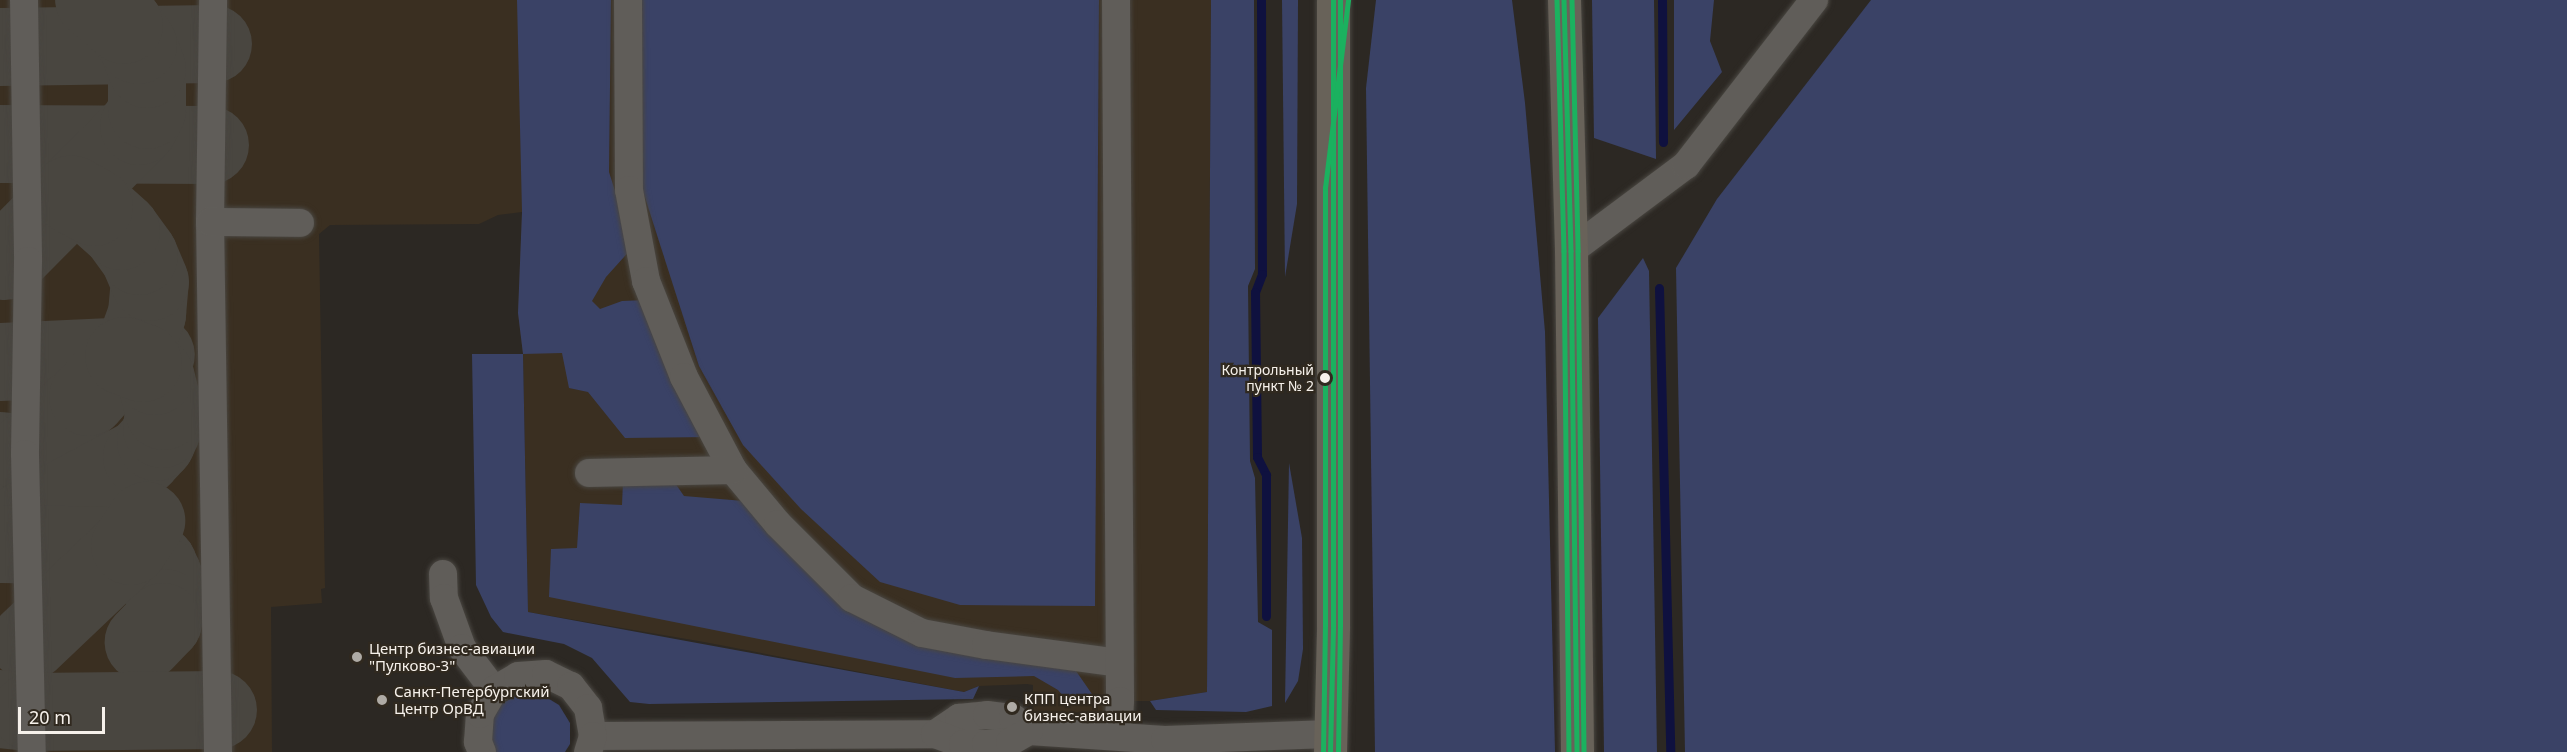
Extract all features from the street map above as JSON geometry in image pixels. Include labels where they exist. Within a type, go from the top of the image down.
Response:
[{"type":"main road","points":[[1330,743],[1333,626],[1333,0]]},
{"type":"main road","points":[[1332,188],[1356,0]]},
{"type":"main road","points":[[1564,0],[1572,251],[1577,752]]},
{"type":"lane","points":[[24,0],[28,261],[25,454],[32,752]]},
{"type":"lane","points":[[213,0],[210,222],[218,752]]},
{"type":"lane","points":[[628,0],[629,190],[646,280],[684,377],[733,470],[778,524],[852,598],[922,633],[986,645],[1119,663]]},
{"type":"lane","points":[[1116,0],[1118,736]]},
{"type":"lane","points":[[1572,251],[1686,165],[1814,0]]},
{"type":"lane","points":[[210,222],[300,223]]},
{"type":"lane","points":[[589,473],[733,470]]},
{"type":"lane","points":[[443,574],[444,598],[462,648],[494,690]]},
{"type":"lane","points":[[482,752],[478,742],[480,714],[494,690],[518,676],[546,674],[571,686],[588,708],[590,744],[934,734],[963,744],[986,744],[1010,742],[1029,731],[1118,736],[1165,746],[1330,743]]},
{"type":"shaded area","points":[[0,0],[1211,0],[1207,692],[1150,701],[1120,701],[1101,713],[1033,712],[1033,685],[979,686],[964,692],[704,642],[528,612],[523,354],[518,313],[522,212],[498,215],[479,224],[330,225],[319,234],[325,588],[321,589],[322,603],[271,607],[272,752],[0,752]]},
{"type":"shaded area","points":[[517,0],[611,0],[609,172],[633,247],[606,277],[592,301],[600,309],[622,301],[646,300],[711,437],[625,438],[588,392],[569,388],[562,353],[523,354],[518,313],[522,212]]},
{"type":"shaded area","points":[[641,0],[1099,0],[1095,606],[960,605],[880,582],[801,509],[743,445],[699,366],[640,182]]},
{"type":"shaded area","points":[[1211,0],[1254,0],[1255,269],[1248,286],[1250,461],[1255,478],[1258,622],[1272,630],[1272,706],[1246,712],[1156,710],[1150,701],[1207,692]]},
{"type":"shaded area","points":[[1282,0],[1298,0],[1297,204],[1285,277]]},
{"type":"shaded area","points":[[1376,0],[1512,0],[1525,103],[1545,332],[1555,752],[1375,752],[1366,88]]},
{"type":"shaded area","points":[[1592,0],[1654,0],[1656,159],[1594,138]]},
{"type":"shaded area","points":[[1674,0],[1714,0],[1710,41],[1722,72],[1674,130]]},
{"type":"shaded area","points":[[1871,0],[2567,0],[2567,752],[1685,752],[1676,268],[1717,199]]},
{"type":"shaded area","points":[[1643,258],[1649,271],[1657,752],[1604,752],[1598,318]]},
{"type":"shaded area","points":[[472,354],[523,354],[528,612],[964,692],[979,686],[973,699],[649,704],[630,702],[592,658],[564,644],[503,632],[491,617],[476,585]]},
{"type":"shaded area","points":[[1289,463],[1302,538],[1303,649],[1298,681],[1285,703]]},
{"type":"shaded area","points":[[623,481],[675,483],[684,496],[744,501],[858,610],[1074,668],[1094,697],[1069,703],[1058,690],[1034,676],[955,678],[549,597],[551,549],[577,548],[580,503],[622,505]]},
{"type":"shaded area","points":[[520,694],[541,694],[559,705],[570,723],[570,744],[565,752],[495,752],[490,744],[490,723],[501,704]]},
{"type":"waterway","points":[[1261,0],[1262,274],[1255,292],[1257,457],[1266,475],[1266,616]]},
{"type":"waterway","points":[[1662,0],[1663,142]]},
{"type":"waterway","points":[[1659,288],[1670,752]]},
{"type":"taxiway","points":[[5,261],[139,126],[147,110],[147,69],[138,45],[124,25],[94,0]]},
{"type":"taxiway","points":[[0,47],[213,44]]},
{"type":"taxiway","points":[[0,144],[210,145]]},
{"type":"taxiway","points":[[0,451],[25,454],[88,397],[137,342],[147,314],[150,282],[139,256],[121,231],[94,207],[71,194]]},
{"type":"taxiway","points":[[0,362],[156,355]]},
{"type":"taxiway","points":[[26,519],[142,457],[156,442],[162,429],[164,411],[155,376],[143,363],[124,356]]},
{"type":"taxiway","points":[[29,642],[130,546],[146,521]]},
{"type":"taxiway","points":[[0,544],[130,546],[144,551],[158,565],[163,576],[165,608],[163,622],[144,642]]},
{"type":"taxiway","points":[[0,709],[31,712],[218,710]]},
{"type":"transit line","points":[[1330,752],[1333,626],[1333,0]]},
{"type":"transit line","points":[[1338,752],[1340,0]]},
{"type":"transit line","points":[[1323,752],[1325,188],[1348,0]]},
{"type":"transit line","points":[[1557,0],[1564,251],[1569,752]]},
{"type":"transit line","points":[[1564,0],[1571,251],[1577,752]]},
{"type":"transit line","points":[[1572,0],[1578,251],[1584,752]]},
{"type":"place","name":"Контрольный пункт № 2","points":[[1325,378]]},
{"type":"place","name":"Центр бизнес-авиации \"Пулково-3\"","points":[[357,657]]},
{"type":"place","name":"Санкт-Петербургский Центр ОрВД","points":[[382,700]]},
{"type":"place","name":"КПП центра бизнес-авиации","points":[[1012,707]]}]
